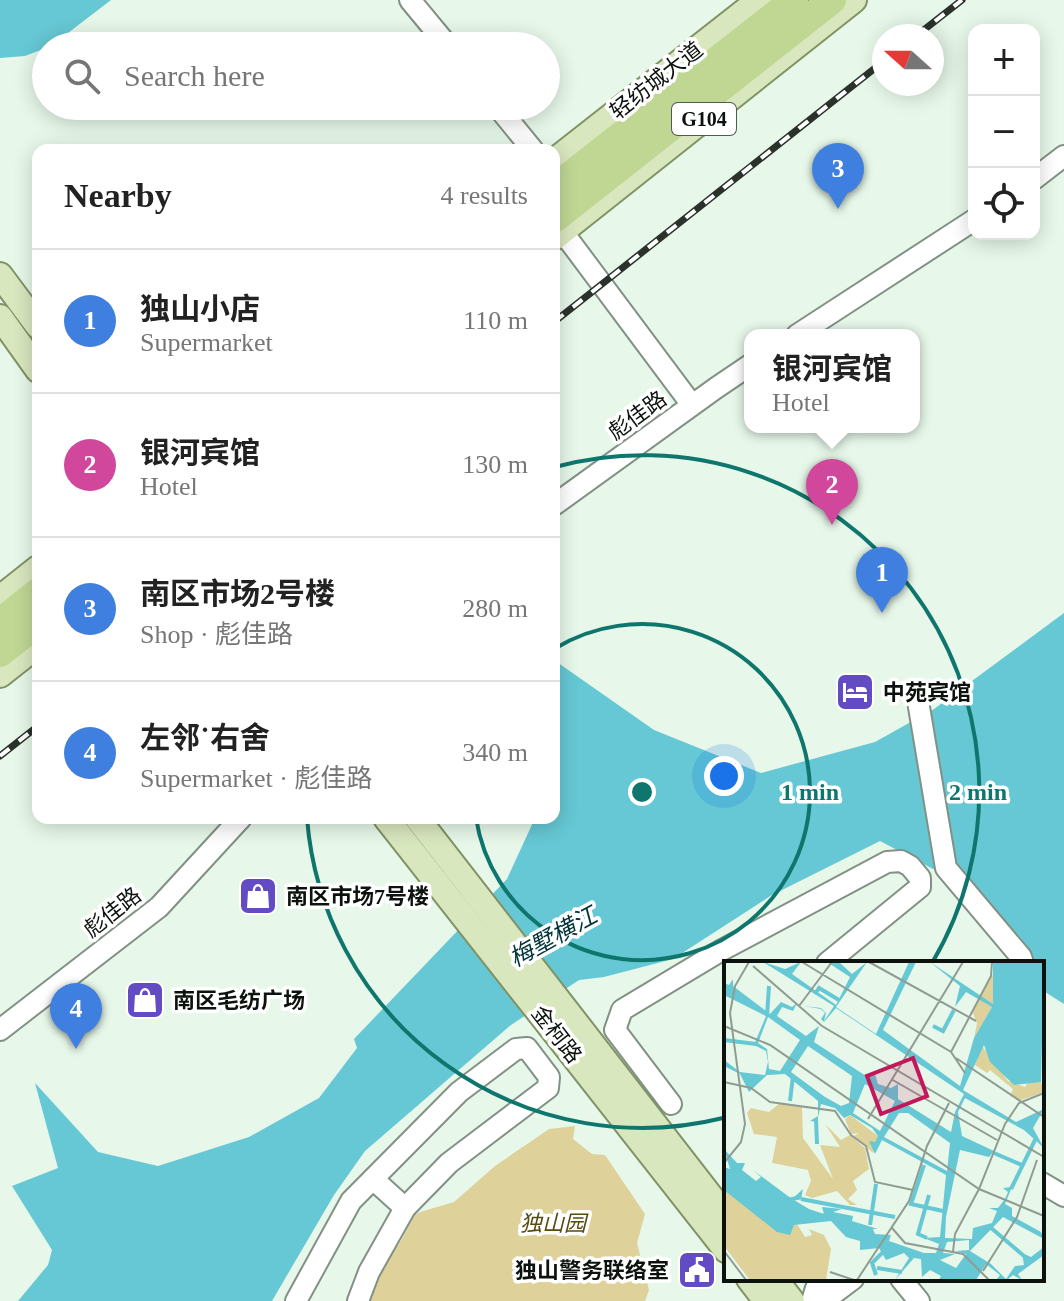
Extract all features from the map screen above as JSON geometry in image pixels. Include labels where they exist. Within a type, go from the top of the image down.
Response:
[{"type":"highway","points":[[560,183],[794,0]]},
{"type":"highway","points":[[560,227],[832,0]]},
{"type":"highway","points":[[0,622],[32,597]]},
{"type":"highway","points":[[0,653],[32,628]]},
{"type":"main road","name":"轻纺城大道","points":[[560,156],[759,0]]},
{"type":"main road","name":"G104","points":[[560,228],[854,0]]},
{"type":"main road","points":[[0,275],[32,318]]},
{"type":"main road","points":[[0,317],[32,362]]},
{"type":"main road","points":[[0,598],[32,573]]},
{"type":"main road","points":[[0,675],[32,650]]},
{"type":"main road","name":"金柯路","points":[[392,824],[450,879],[578,1042],[724,1214]]},
{"type":"main road","name":"金柯路","points":[[420,824],[450,879]]},
{"type":"main road","name":"金柯路","points":[[578,1042],[724,1247]]},
{"type":"main road","points":[[751,1281],[766,1301]]},
{"type":"main road","points":[[778,1281],[804,1300]]},
{"type":"street","points":[[410,0],[436,32]]},
{"type":"street","points":[[508,120],[528,144]]},
{"type":"street","points":[[1040,174],[1064,156]]},
{"type":"street","points":[[806,329],[968,224]]},
{"type":"street","points":[[560,234],[692,405]]},
{"type":"street","name":"彪佳路","points":[[560,501],[744,369]]},
{"type":"street","points":[[918,701],[946,868],[1022,961]]},
{"type":"street","name":"彪佳路","points":[[0,1030],[159,907],[235,824]]},
{"type":"street","points":[[671,1104],[615,1030],[622,1010],[726,956],[887,862],[901,861],[910,866],[920,878],[920,887],[829,961]]},
{"type":"street","points":[[296,1301],[351,1201],[459,1092],[516,1049],[527,1048],[549,1077],[548,1088],[449,1163],[405,1208],[369,1272],[358,1301]]},
{"type":"street","points":[[373,1179],[405,1208]]},
{"type":"street","points":[[1044,1184],[1064,1196]]},
{"type":"street","points":[[804,1300],[825,1281]]},
{"type":"street","points":[[804,1300],[825,1300],[850,1281]]},
{"type":"street","points":[[903,1281],[919,1301]]},
{"type":"green space","name":"独山园","points":[[575,1126],[573,1139],[592,1154],[605,1155],[645,1214],[637,1243],[649,1290],[645,1301],[368,1301],[374,1278],[401,1241],[414,1216],[454,1202],[495,1166],[549,1129]]},
{"type":"water","points":[[0,0],[111,0],[69,32],[32,32],[32,53],[0,58]]},
{"type":"water","name":"梅墅横江","points":[[1064,613],[1064,1004],[1044,991],[1044,961],[1034,961],[955,862],[933,869],[880,841],[772,895],[673,959],[604,977],[579,980],[511,1025],[365,1151],[334,1195],[272,1301],[18,1301],[48,1265],[52,1250],[12,1186],[58,1168],[35,1083],[98,1152],[158,1166],[249,1137],[319,1098],[357,1048],[354,1039],[507,879],[532,824],[560,824],[560,664],[654,730],[761,773],[875,742],[934,709]]},
{"type":"railway","points":[[931,24],[962,0]]},
{"type":"railway","points":[[560,317],[872,70]]},
{"type":"railway","points":[[0,756],[32,731]]},
{"type":"place","name":"南区市场2号楼","points":[[838,209]]},
{"type":"place","name":"银河宾馆","points":[[832,525]]},
{"type":"place","name":"独山小店","points":[[882,613]]},
{"type":"place","name":"中苑宾馆","points":[[855,692]]},
{"type":"place","name":"南区市场7号楼","points":[[258,896]]},
{"type":"place","name":"南区毛纺广场","points":[[145,1000]]},
{"type":"place","name":"左邻˙右舍","points":[[76,1049]]},
{"type":"place","name":"独山警务联络室","points":[[697,1270]]}]
